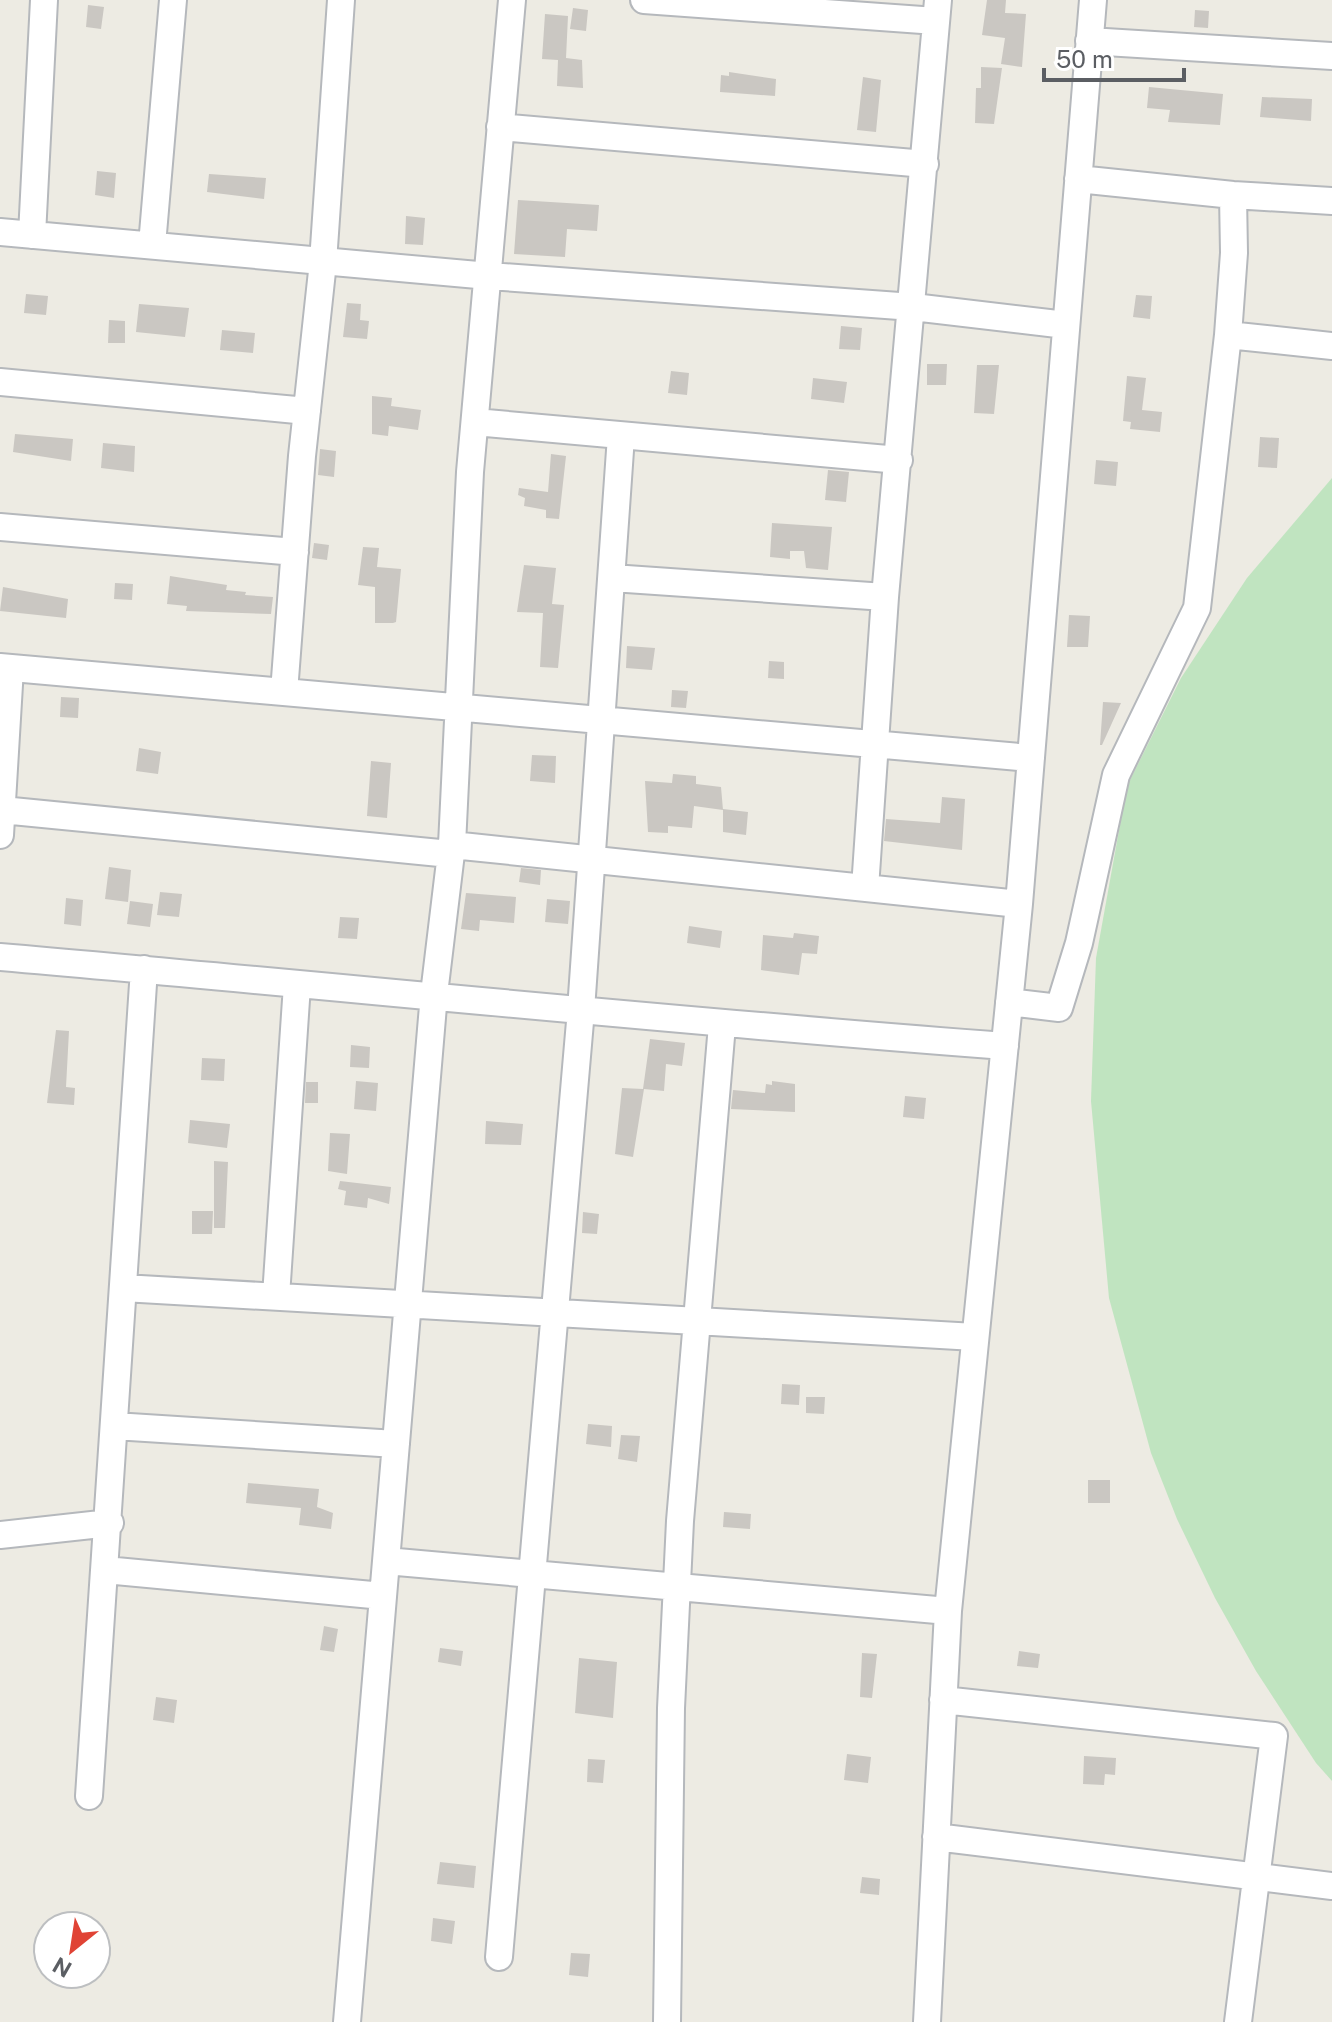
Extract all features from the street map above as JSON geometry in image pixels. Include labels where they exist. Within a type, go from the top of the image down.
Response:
[{"type":"street","points":[[32,235],[44,0]]},
{"type":"street","points":[[152,245],[173,0]]},
{"type":"street","points":[[284,692],[307,411],[323,262],[341,0]]},
{"type":"street","points":[[347,2022],[434,994],[451,850],[475,422],[512,0]]},
{"type":"street","points":[[644,0],[937,10],[885,597],[865,888]]},
{"type":"street","points":[[927,2022],[948,1611],[1019,904],[1093,0]]},
{"type":"street","points":[[1089,41],[1332,56]]},
{"type":"street","points":[[500,127],[925,164]]},
{"type":"street","points":[[1078,179],[1233,195],[1332,201]]},
{"type":"street","points":[[1009,1002],[1059,1008],[1079,943],[1116,775],[1197,608],[1228,335],[1234,253],[1233,195]]},
{"type":"street","points":[[0,232],[489,276],[913,307],[1066,325]]},
{"type":"street","points":[[1228,335],[1332,346]]},
{"type":"street","points":[[0,382],[307,411]]},
{"type":"street","points":[[475,422],[899,460]]},
{"type":"street","points":[[499,1957],[581,1010],[621,436]]},
{"type":"street","points":[[0,527],[295,552]]},
{"type":"street","points":[[612,578],[885,597]]},
{"type":"street","points":[[1019,904],[591,860],[1,822],[5,668],[1031,758]]},
{"type":"street","points":[[0,957],[297,985],[434,994],[722,1025],[1005,1046]]},
{"type":"street","points":[[89,1796],[144,969]]},
{"type":"street","points":[[276,1296],[297,985]]},
{"type":"street","points":[[667,2022],[671,1708],[677,1587],[722,1025]]},
{"type":"street","points":[[123,1288],[975,1337]]},
{"type":"street","points":[[114,1426],[396,1444]]},
{"type":"street","points":[[0,1535],[109,1523]]},
{"type":"street","points":[[386,1561],[948,1611]]},
{"type":"street","points":[[105,1570],[383,1596]]},
{"type":"street","points":[[943,1700],[1274,1736],[1238,2022]]},
{"type":"street","points":[[936,1837],[1332,1886]]},
{"type":"green space","points":[[1332,478],[1332,1781],[1316,1763],[1256,1671],[1215,1598],[1177,1519],[1151,1453],[1109,1298],[1091,1101],[1096,958],[1127,786],[1181,678],[1247,578]]},
{"type":"building","points":[[987,0],[1006,0],[1005,13],[1026,14],[1022,67],[1001,64],[1005,38],[982,35]]},
{"type":"building","points":[[88,5],[104,7],[101,29],[86,27]]},
{"type":"building","points":[[573,8],[588,10],[586,31],[570,29]]},
{"type":"building","points":[[1195,10],[1209,11],[1208,28],[1194,27]]},
{"type":"building","points":[[545,14],[568,16],[566,58],[582,60],[583,88],[557,86],[558,60],[542,59]]},
{"type":"building","points":[[981,67],[1002,68],[994,124],[975,123],[976,88],[981,88]]},
{"type":"building","points":[[729,72],[776,79],[775,96],[720,92],[721,75],[729,76]]},
{"type":"building","points":[[863,77],[881,80],[876,132],[857,130]]},
{"type":"building","points":[[1149,87],[1223,94],[1220,125],[1168,122],[1170,110],[1147,108]]},
{"type":"building","points":[[1262,97],[1312,99],[1311,121],[1260,117]]},
{"type":"building","points":[[97,171],[116,173],[114,198],[95,195]]},
{"type":"building","points":[[209,174],[266,178],[264,199],[207,192]]},
{"type":"building","points":[[518,200],[599,205],[597,231],[567,229],[565,257],[514,254]]},
{"type":"building","points":[[406,216],[425,218],[423,245],[405,244]]},
{"type":"building","points":[[26,294],[48,296],[46,315],[24,313]]},
{"type":"building","points":[[1136,295],[1152,296],[1150,319],[1133,317]]},
{"type":"building","points":[[347,303],[361,304],[360,320],[369,321],[367,339],[343,337]]},
{"type":"building","points":[[139,304],[189,308],[185,337],[136,332]]},
{"type":"building","points":[[109,320],[125,321],[125,343],[108,343]]},
{"type":"building","points":[[841,326],[862,328],[860,350],[839,349]]},
{"type":"building","points":[[222,330],[255,333],[253,353],[220,350]]},
{"type":"building","points":[[927,364],[947,364],[946,385],[927,385]]},
{"type":"building","points":[[977,365],[999,365],[994,414],[974,413]]},
{"type":"building","points":[[671,371],[689,373],[687,395],[668,393]]},
{"type":"building","points":[[1127,376],[1146,378],[1142,410],[1162,412],[1160,432],[1130,429],[1131,422],[1123,421]]},
{"type":"building","points":[[813,378],[847,382],[844,403],[811,399]]},
{"type":"building","points":[[372,396],[392,398],[391,406],[421,410],[418,430],[389,426],[388,436],[372,434]]},
{"type":"building","points":[[15,434],[73,439],[71,461],[13,452]]},
{"type":"building","points":[[1260,437],[1279,438],[1277,468],[1258,467]]},
{"type":"building","points":[[103,443],[135,446],[134,472],[101,468]]},
{"type":"building","points":[[320,449],[336,451],[334,477],[318,475]]},
{"type":"building","points":[[551,454],[566,456],[559,519],[546,518],[546,510],[524,506],[525,498],[518,495],[519,488],[548,492]]},
{"type":"building","points":[[1096,460],[1118,462],[1116,486],[1094,484]]},
{"type":"building","points":[[828,470],[849,472],[846,502],[825,500]]},
{"type":"building","points":[[772,523],[832,527],[828,570],[806,568],[804,551],[790,551],[790,559],[770,557]]},
{"type":"building","points":[[314,543],[329,545],[327,560],[312,558]]},
{"type":"building","points":[[363,547],[379,548],[377,567],[401,569],[396,622],[375,623],[375,587],[358,585]]},
{"type":"building","points":[[524,565],[556,568],[552,604],[564,605],[558,668],[540,667],[543,613],[517,612]]},
{"type":"building","points":[[170,576],[227,585],[226,590],[246,592],[245,595],[273,597],[271,614],[186,611],[187,606],[167,604]]},
{"type":"building","points":[[115,583],[133,584],[132,600],[114,599]]},
{"type":"building","points":[[3,587],[68,599],[66,618],[0,611]]},
{"type":"building","points":[[1069,615],[1090,616],[1088,647],[1067,647]]},
{"type":"building","points":[[627,646],[655,648],[652,670],[626,668]]},
{"type":"building","points":[[769,661],[784,662],[784,679],[768,678]]},
{"type":"building","points":[[672,690],[688,691],[686,708],[671,707]]},
{"type":"building","points":[[61,697],[79,698],[78,718],[60,717]]},
{"type":"building","points":[[1103,702],[1121,703],[1100,745]]},
{"type":"building","points":[[139,748],[161,752],[158,774],[136,771]]},
{"type":"building","points":[[532,755],[556,756],[555,783],[530,781]]},
{"type":"building","points":[[371,761],[391,763],[387,818],[367,816]]},
{"type":"building","points":[[673,774],[696,776],[696,784],[721,787],[723,810],[694,806],[692,828],[668,826],[668,833],[648,832],[645,781],[672,783]]},
{"type":"building","points":[[942,797],[965,799],[962,850],[884,841],[886,819],[940,823]]},
{"type":"building","points":[[723,809],[748,812],[746,835],[723,832]]},
{"type":"building","points":[[109,867],[131,870],[128,902],[105,899]]},
{"type":"building","points":[[521,868],[541,870],[540,885],[519,882]]},
{"type":"building","points":[[160,892],[182,894],[179,917],[157,915]]},
{"type":"building","points":[[466,893],[516,897],[514,923],[480,920],[479,931],[461,929]]},
{"type":"building","points":[[66,898],[83,900],[81,926],[64,924]]},
{"type":"building","points":[[547,899],[570,901],[568,924],[545,922]]},
{"type":"building","points":[[130,901],[153,904],[150,927],[127,924]]},
{"type":"building","points":[[340,917],[359,918],[357,939],[338,938]]},
{"type":"building","points":[[689,926],[722,931],[720,948],[687,943]]},
{"type":"building","points":[[794,933],[819,936],[817,954],[802,953],[799,975],[761,970],[763,935],[793,938]]},
{"type":"building","points":[[56,1030],[69,1031],[66,1087],[75,1088],[74,1105],[47,1103]]},
{"type":"building","points":[[650,1039],[685,1043],[682,1066],[666,1064],[664,1091],[644,1089],[633,1157],[615,1154],[622,1088],[643,1089]]},
{"type":"building","points":[[351,1045],[370,1047],[369,1068],[350,1067]]},
{"type":"building","points":[[202,1058],[225,1059],[224,1081],[201,1080]]},
{"type":"building","points":[[356,1081],[378,1083],[376,1111],[354,1109]]},
{"type":"building","points":[[772,1081],[795,1084],[795,1112],[731,1109],[733,1090],[765,1093],[766,1084],[772,1085]]},
{"type":"building","points":[[306,1082],[318,1082],[318,1103],[305,1103]]},
{"type":"building","points":[[905,1096],[926,1098],[924,1119],[903,1117]]},
{"type":"building","points":[[190,1120],[230,1124],[227,1148],[188,1143]]},
{"type":"building","points":[[486,1121],[523,1124],[521,1145],[485,1144]]},
{"type":"building","points":[[330,1133],[350,1134],[347,1174],[328,1171]]},
{"type":"building","points":[[214,1161],[228,1162],[225,1228],[214,1228]]},
{"type":"building","points":[[340,1181],[391,1187],[389,1204],[368,1198],[367,1208],[344,1205],[346,1191],[338,1189]]},
{"type":"building","points":[[192,1211],[213,1211],[212,1234],[192,1234]]},
{"type":"building","points":[[583,1212],[599,1214],[597,1234],[582,1233]]},
{"type":"building","points":[[782,1384],[800,1385],[799,1405],[781,1404]]},
{"type":"building","points":[[806,1397],[825,1397],[824,1414],[806,1413]]},
{"type":"building","points":[[588,1424],[612,1426],[611,1447],[586,1444]]},
{"type":"building","points":[[621,1435],[640,1436],[637,1462],[618,1459]]},
{"type":"building","points":[[1088,1480],[1110,1480],[1110,1503],[1088,1503]]},
{"type":"building","points":[[248,1483],[319,1489],[317,1507],[333,1513],[331,1529],[299,1525],[301,1508],[246,1503]]},
{"type":"building","points":[[724,1512],[751,1514],[750,1529],[723,1527]]},
{"type":"building","points":[[324,1626],[338,1629],[334,1652],[320,1650]]},
{"type":"building","points":[[440,1648],[463,1651],[461,1666],[438,1662]]},
{"type":"building","points":[[1019,1651],[1040,1654],[1038,1668],[1017,1666]]},
{"type":"building","points":[[862,1653],[877,1654],[872,1698],[860,1697]]},
{"type":"building","points":[[579,1658],[617,1662],[613,1718],[575,1713]]},
{"type":"building","points":[[156,1697],[177,1700],[174,1723],[153,1720]]},
{"type":"building","points":[[847,1754],[871,1757],[868,1783],[844,1780]]},
{"type":"building","points":[[1084,1756],[1116,1758],[1115,1775],[1105,1774],[1104,1785],[1083,1784]]},
{"type":"building","points":[[588,1759],[605,1760],[603,1783],[587,1782]]},
{"type":"building","points":[[440,1862],[476,1866],[474,1888],[437,1884]]},
{"type":"building","points":[[862,1877],[880,1879],[879,1895],[860,1893]]},
{"type":"building","points":[[433,1918],[455,1921],[452,1944],[431,1941]]},
{"type":"building","points":[[571,1953],[590,1954],[588,1977],[569,1975]]}]
